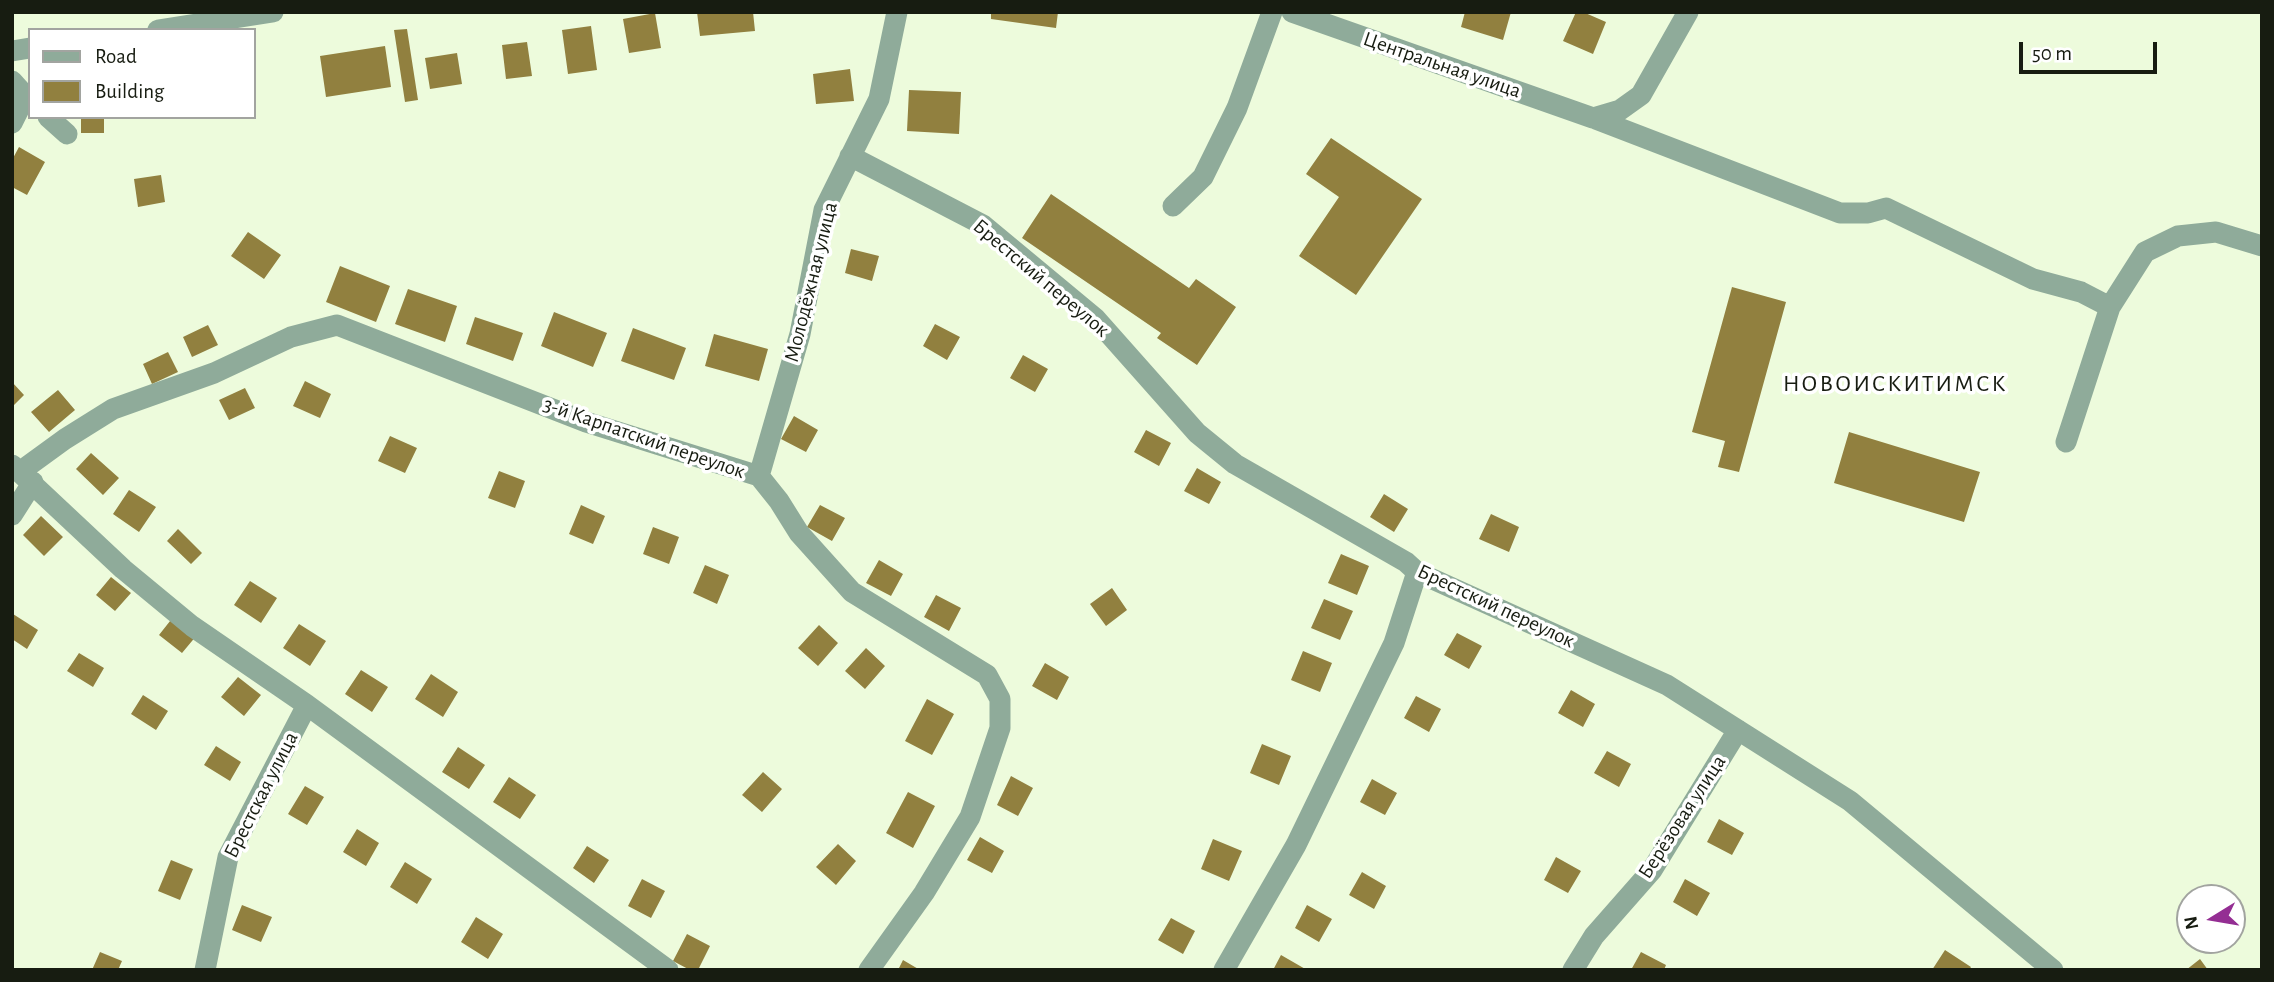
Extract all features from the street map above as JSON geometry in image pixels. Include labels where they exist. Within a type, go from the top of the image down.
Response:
[{"type":"street","points":[[171,28],[273,12]]},
{"type":"street","name":"Молодёжная улица","points":[[759,476],[800,334],[824,210],[879,99],[897,12]]},
{"type":"street","points":[[1173,206],[1203,177],[1237,108],[1272,12]]},
{"type":"street","name":"Центральная улица","points":[[1292,12],[1593,118],[1840,213],[1868,213],[1886,208],[2033,279],[2081,292],[2110,307]]},
{"type":"street","points":[[1593,118],[1620,110],[1641,94],[1688,12]]},
{"type":"street","points":[[12,123],[22,93]]},
{"type":"street","points":[[50,119],[67,134]]},
{"type":"street","name":"Брестский переулок","points":[[850,156],[983,225],[1095,318],[1197,433],[1235,464],[1406,562],[1417,572],[1667,685],[1850,802],[2053,970]]},
{"type":"street","points":[[2066,442],[2110,307],[2145,252],[2178,236],[2216,232],[2262,246]]},
{"type":"street","name":"3-й Карпатский переулок","points":[[22,473],[65,439],[113,409],[214,373],[291,337],[337,326],[586,422],[759,476],[799,533],[852,592],[987,675],[1000,699],[1000,728],[970,817],[924,893],[869,970]]},
{"type":"street","points":[[12,515],[22,473]]},
{"type":"street","points":[[22,473],[123,569],[192,626],[307,705],[668,970]]},
{"type":"street","points":[[1224,970],[1308,822],[1394,643],[1417,572]]},
{"type":"street","name":"Брестская улица","points":[[205,970],[228,857],[307,705]]},
{"type":"street","name":"Берёзовая улица","points":[[1573,970],[1594,936],[1652,870],[1738,730]]},
{"type":"building","points":[[697,12],[753,12],[755,31],[700,36]]},
{"type":"building","points":[[991,12],[1058,12],[1056,28],[991,19]]},
{"type":"building","points":[[1465,12],[1511,12],[1503,40],[1461,27]]},
{"type":"building","points":[[1576,12],[1583,12],[1606,22],[1593,54],[1563,41]]},
{"type":"building","points":[[655,13],[661,48],[629,53],[623,19]]},
{"type":"building","points":[[591,26],[597,70],[568,74],[562,30]]},
{"type":"building","points":[[407,29],[418,100],[405,102],[394,30]]},
{"type":"building","points":[[527,42],[532,76],[506,79],[502,45]]},
{"type":"building","points":[[385,46],[391,87],[326,97],[320,56]]},
{"type":"building","points":[[457,53],[462,84],[430,89],[425,58]]},
{"type":"building","points":[[850,69],[854,101],[816,104],[813,74]]},
{"type":"building","points":[[909,90],[961,92],[959,134],[907,131]]},
{"type":"building","points":[[81,119],[104,119],[104,133],[81,133]]},
{"type":"building","points":[[1331,138],[1422,199],[1356,295],[1299,256],[1339,197],[1306,174]]},
{"type":"building","points":[[19,147],[45,162],[27,195],[12,187],[12,160]]},
{"type":"building","points":[[161,175],[165,202],[138,207],[134,179]]},
{"type":"building","points":[[1051,194],[1189,288],[1196,279],[1236,307],[1197,365],[1157,338],[1161,333],[1022,238]]},
{"type":"building","points":[[248,232],[281,255],[264,279],[231,256]]},
{"type":"building","points":[[851,249],[879,256],[872,281],[845,273]]},
{"type":"building","points":[[340,266],[390,286],[376,322],[326,302]]},
{"type":"building","points":[[1732,287],[1786,302],[1739,472],[1718,467],[1725,441],[1692,432]]},
{"type":"building","points":[[408,289],[457,306],[445,342],[395,324]]},
{"type":"building","points":[[554,312],[607,333],[593,367],[541,346]]},
{"type":"building","points":[[475,317],[523,333],[513,361],[466,344]]},
{"type":"building","points":[[935,324],[960,337],[947,360],[923,346]]},
{"type":"building","points":[[208,325],[218,345],[192,357],[183,337]]},
{"type":"building","points":[[633,328],[686,348],[674,380],[621,361]]},
{"type":"building","points":[[714,334],[768,349],[759,381],[705,366]]},
{"type":"building","points":[[168,352],[178,372],[152,384],[143,364]]},
{"type":"building","points":[[1023,355],[1048,369],[1035,392],[1010,378]]},
{"type":"building","points":[[305,381],[331,394],[320,418],[293,406]]},
{"type":"building","points":[[12,382],[24,395],[12,407]]},
{"type":"building","points":[[245,388],[255,408],[229,420],[219,400]]},
{"type":"building","points":[[58,390],[75,410],[49,432],[31,412]]},
{"type":"building","points":[[794,416],[818,430],[806,452],[781,439]]},
{"type":"building","points":[[1146,430],[1171,443],[1159,466],[1134,452]]},
{"type":"building","points":[[1849,432],[1980,472],[1964,522],[1834,483]]},
{"type":"building","points":[[390,436],[417,448],[405,473],[378,461]]},
{"type":"building","points":[[91,453],[119,478],[103,495],[76,469]]},
{"type":"building","points":[[1197,468],[1221,482],[1209,504],[1184,491]]},
{"type":"building","points":[[499,471],[525,481],[515,508],[488,498]]},
{"type":"building","points":[[129,490],[156,507],[139,532],[113,514]]},
{"type":"building","points":[[1384,494],[1408,509],[1394,532],[1370,517]]},
{"type":"building","points":[[581,505],[605,516],[593,544],[569,534]]},
{"type":"building","points":[[820,505],[845,518],[832,541],[807,527]]},
{"type":"building","points":[[1491,514],[1519,527],[1509,552],[1479,539]]},
{"type":"building","points":[[41,516],[63,537],[44,556],[23,535]]},
{"type":"building","points":[[653,527],[679,537],[669,564],[643,554]]},
{"type":"building","points":[[178,529],[202,553],[191,564],[167,541]]},
{"type":"building","points":[[1341,554],[1369,566],[1357,595],[1328,583]]},
{"type":"building","points":[[879,560],[903,574],[891,596],[866,583]]},
{"type":"building","points":[[705,565],[729,575],[717,604],[693,593]]},
{"type":"building","points":[[111,577],[131,593],[115,611],[96,595]]},
{"type":"building","points":[[250,581],[277,598],[261,623],[234,605]]},
{"type":"building","points":[[1112,588],[1127,610],[1106,626],[1090,604]]},
{"type":"building","points":[[936,595],[961,608],[949,631],[924,617]]},
{"type":"building","points":[[1324,599],[1353,611],[1340,640],[1311,628]]},
{"type":"building","points":[[13,614],[38,630],[27,649],[12,639]]},
{"type":"building","points":[[174,616],[197,635],[182,653],[159,635]]},
{"type":"building","points":[[299,624],[326,641],[310,666],[283,648]]},
{"type":"building","points":[[819,625],[838,643],[818,666],[798,648]]},
{"type":"building","points":[[1457,633],[1482,646],[1469,669],[1444,655]]},
{"type":"building","points":[[866,648],[885,666],[865,689],[845,671]]},
{"type":"building","points":[[1303,651],[1332,663],[1320,692],[1291,680]]},
{"type":"building","points":[[79,653],[104,668],[93,687],[67,671]]},
{"type":"building","points":[[1045,663],[1069,677],[1057,700],[1032,686]]},
{"type":"building","points":[[361,670],[388,687],[372,712],[345,694]]},
{"type":"building","points":[[431,674],[458,692],[443,717],[415,699]]},
{"type":"building","points":[[238,677],[261,695],[244,716],[221,697]]},
{"type":"building","points":[[1571,690],[1595,704],[1583,727],[1558,713]]},
{"type":"building","points":[[143,695],[168,711],[156,730],[131,714]]},
{"type":"building","points":[[1416,696],[1441,709],[1429,732],[1404,718]]},
{"type":"building","points":[[927,699],[954,714],[932,755],[905,741]]},
{"type":"building","points":[[1262,744],[1291,756],[1279,785],[1250,773]]},
{"type":"building","points":[[216,746],[241,762],[230,781],[204,765]]},
{"type":"building","points":[[458,747],[485,765],[469,789],[442,772]]},
{"type":"building","points":[[1607,751],[1631,764],[1619,787],[1594,773]]},
{"type":"building","points":[[763,772],[782,789],[762,812],[742,795]]},
{"type":"building","points":[[1011,776],[1033,788],[1018,816],[997,805]]},
{"type":"building","points":[[509,777],[536,795],[520,819],[493,802]]},
{"type":"building","points":[[1372,779],[1397,793],[1385,815],[1360,802]]},
{"type":"building","points":[[305,786],[324,797],[307,825],[288,814]]},
{"type":"building","points":[[908,792],[935,806],[913,848],[886,833]]},
{"type":"building","points":[[1719,819],[1744,833],[1732,855],[1707,842]]},
{"type":"building","points":[[357,829],[379,843],[366,866],[343,852]]},
{"type":"building","points":[[980,837],[1004,851],[992,873],[967,860]]},
{"type":"building","points":[[1213,839],[1242,851],[1229,881],[1201,869]]},
{"type":"building","points":[[838,844],[856,861],[836,885],[816,867]]},
{"type":"building","points":[[587,846],[609,860],[594,883],[573,868]]},
{"type":"building","points":[[1556,857],[1581,871],[1568,893],[1544,880]]},
{"type":"building","points":[[171,860],[193,869],[180,900],[158,891]]},
{"type":"building","points":[[405,862],[432,879],[417,904],[390,887]]},
{"type":"building","points":[[1362,872],[1386,886],[1374,909],[1349,895]]},
{"type":"building","points":[[642,879],[665,891],[651,918],[628,906]]},
{"type":"building","points":[[1685,879],[1710,893],[1697,916],[1673,902]]},
{"type":"building","points":[[242,905],[272,917],[261,942],[232,930]]},
{"type":"building","points":[[1307,905],[1332,919],[1319,942],[1295,928]]},
{"type":"building","points":[[476,917],[503,934],[488,959],[461,942]]},
{"type":"building","points":[[1171,918],[1195,931],[1183,954],[1158,940]]},
{"type":"building","points":[[687,934],[710,946],[698,970],[690,970],[673,961]]},
{"type":"building","points":[[1945,950],[1971,967],[1969,970],[1932,970]]},
{"type":"building","points":[[100,952],[122,961],[118,970],[92,970]]},
{"type":"building","points":[[1641,952],[1666,965],[1664,970],[1631,970]]},
{"type":"building","points":[[1281,955],[1307,970],[1273,970]]},
{"type":"building","points":[[2200,959],[2208,970],[2186,970]]},
{"type":"building","points":[[903,960],[920,970],[898,970]]},
{"type":"district","name":"НОВОИСКИТИМСК","points":[[1895,384]]}]
